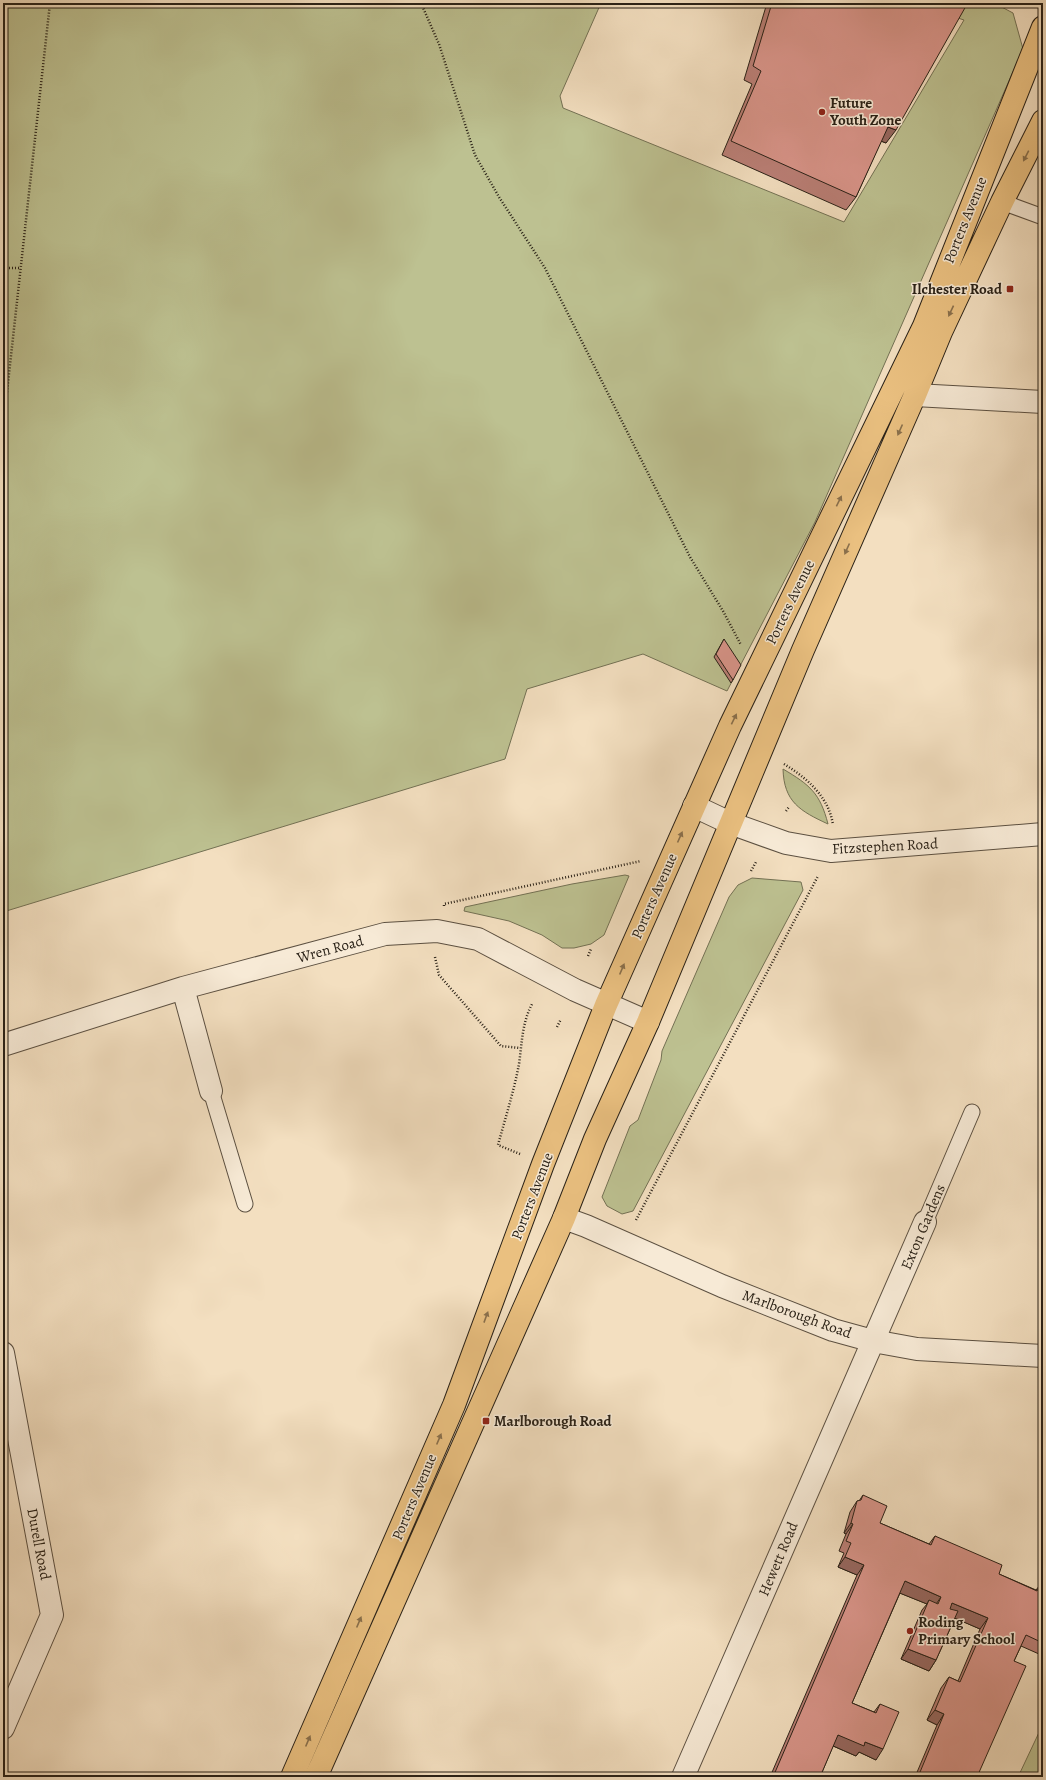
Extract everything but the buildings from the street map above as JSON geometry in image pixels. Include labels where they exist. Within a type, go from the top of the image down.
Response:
[{"type":"main road","name":"Porters Avenue","points":[[292,1777],[454,1405],[543,1164],[606,1004],[730,726],[924,326],[1043,27]]},
{"type":"main road","name":"Porters Avenue","points":[[316,1777],[564,1218],[595,1139],[648,1022],[803,650],[915,395],[941,332],[1002,202],[1043,121]]},
{"type":"street","points":[[915,395],[1043,402]]},
{"type":"street","points":[[694,806],[730,823]]},
{"type":"street","name":"Fitzstephen Road","points":[[730,823],[786,843],[831,851],[1043,834]]},
{"type":"street","name":"Wren Road","points":[[3,1045],[183,988],[385,934],[437,931],[478,939],[575,990],[648,1022]]},
{"type":"street","points":[[183,988],[211,1092]]},
{"type":"street","name":"Marlborough Road","points":[[564,1218],[586,1226],[722,1286],[833,1330],[873,1341],[917,1349],[1043,1356]]},
{"type":"street","name":"Exton Gardens","points":[[873,1341],[925,1222]]},
{"type":"street","name":"Hewett Road","points":[[683,1777],[873,1341]]},
{"type":"street","name":"Durell Road","points":[[3,1353],[52,1616],[3,1728]]},
{"type":"lane","points":[[1002,202],[1043,217]]},
{"type":"lane","points":[[211,1092],[245,1204]]},
{"type":"lane","name":"Exton Gardens","points":[[925,1222],[972,1112]]},
{"type":"path","points":[[3,428],[50,3]]},
{"type":"path","points":[[421,3],[439,44],[475,155],[499,197],[545,268],[690,557],[723,611],[743,648]]},
{"type":"path","points":[[3,268],[21,268]]},
{"type":"path","points":[[782,763],[798,772],[813,784],[832,817],[833,829]]},
{"type":"path","points":[[786,811],[789,807]]},
{"type":"path","points":[[520,1048],[501,1046],[439,975],[432,948],[444,904],[642,860]]},
{"type":"path","points":[[751,871],[756,862]]},
{"type":"path","points":[[636,1221],[818,876]]},
{"type":"path","points":[[588,956],[591,949]]},
{"type":"path","points":[[522,1155],[498,1146],[519,1063],[526,1014],[532,1004]]},
{"type":"path","points":[[557,1028],[561,1019]]},
{"type":"green space","points":[[3,3],[601,3],[560,96],[563,108],[844,222],[964,20],[911,3],[994,3],[1013,13],[1023,49],[815,522],[727,691],[643,654],[527,689],[505,759],[3,912]]},
{"type":"green space","points":[[783,769],[807,785],[813,791],[825,813],[828,824],[809,815],[795,804],[787,790]]},
{"type":"green space","points":[[625,875],[629,876],[604,935],[591,944],[574,948],[562,948],[542,935],[509,921],[464,911],[465,907],[572,884]]},
{"type":"green space","points":[[752,878],[801,882],[803,890],[633,1211],[622,1214],[607,1206],[602,1197],[630,1126],[638,1120],[661,1060],[662,1051],[729,897],[738,885]]},
{"type":"green space","points":[[1043,1724],[1043,1777],[1018,1777]]},
{"type":"place","name":"Future Youth Zone","points":[[822,112]]},
{"type":"place","name":"Ilchester Road","points":[[1010,289]]},
{"type":"place","name":"Marlborough Road","points":[[486,1421]]},
{"type":"place","name":"Roding Primary School","points":[[910,1631]]}]
